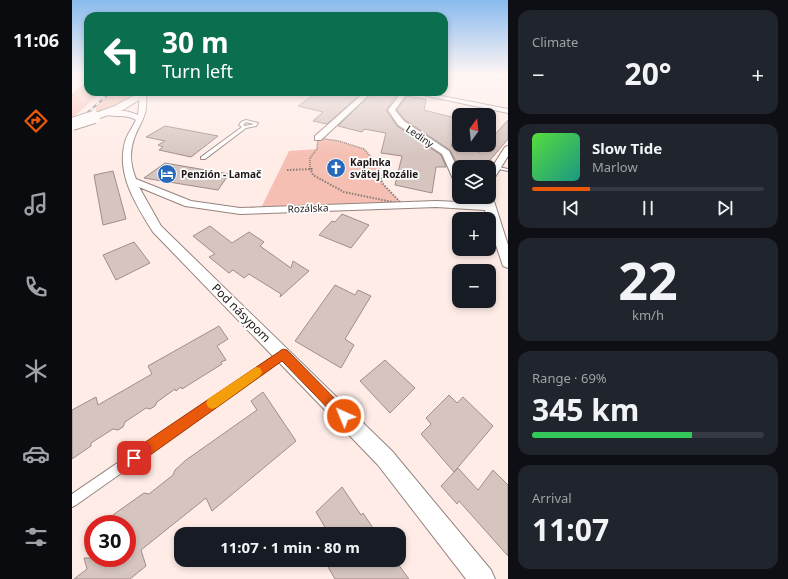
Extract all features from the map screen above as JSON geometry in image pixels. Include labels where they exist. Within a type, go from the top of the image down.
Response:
[{"type":"main road","points":[[72,124],[122,110],[133,102]]},
{"type":"street","name":"Pod násypom","points":[[143,102],[141,115],[130,139],[127,150],[127,164],[132,181],[147,214],[157,229],[385,458],[482,579]]},
{"type":"street","points":[[318,138],[358,102]]},
{"type":"street","name":"Lediny","points":[[397,102],[391,110],[401,123],[446,154],[452,166]]},
{"type":"street","points":[[462,102],[508,111]]},
{"type":"street","points":[[122,110],[141,115]]},
{"type":"street","points":[[496,167],[508,149]]},
{"type":"street","name":"Rozálska","points":[[132,181],[189,204],[240,211],[452,203]]},
{"type":"street","points":[[489,204],[508,263]]},
{"type":"lane","points":[[203,158],[245,127]]},
{"type":"lane","points":[[496,167],[508,170]]},
{"type":"lane","points":[[499,238],[508,251]]},
{"type":"lane","points":[[72,501],[283,354]]},
{"type":"path","points":[[382,183],[379,166],[364,149],[338,141],[318,138],[317,149],[310,158],[310,169],[313,175],[344,192],[402,204]]},
{"type":"path","points":[[287,170],[314,169]]},
{"type":"shaded area","points":[[72,102],[90,102],[72,118]]},
{"type":"shaded area","points":[[99,102],[122,102],[96,113],[96,105]]},
{"type":"shaded area","points":[[318,138],[339,141],[364,149],[379,166],[382,183],[402,204],[260,210],[289,151],[317,149]]},
{"type":"building","points":[[304,102],[352,102],[327,124],[313,121],[323,112],[298,106]]},
{"type":"building","points":[[363,102],[392,102],[386,110],[397,126],[441,155],[446,167],[436,167],[432,193],[395,185],[402,156],[381,153],[386,133],[364,129],[362,132],[338,126]]},
{"type":"building","points":[[403,102],[425,102],[424,110],[452,117],[452,152],[496,152],[496,133],[508,120],[508,139],[490,160],[455,160],[450,150],[405,120],[397,110]]},
{"type":"building","points":[[165,126],[218,136],[191,157],[159,150],[163,147],[158,145],[165,141],[146,137]]},
{"type":"building","points":[[165,163],[229,174],[218,190],[144,178]]},
{"type":"building","points":[[113,171],[126,219],[103,225],[94,175]]},
{"type":"building","points":[[342,214],[369,225],[351,248],[319,235],[332,221],[335,222]]},
{"type":"building","points":[[210,226],[232,243],[249,232],[264,242],[260,246],[291,268],[293,261],[309,271],[280,297],[281,294],[249,274],[244,278],[233,270],[229,273],[209,257],[215,254],[193,236]]},
{"type":"building","points":[[134,242],[150,263],[116,280],[103,255]]},
{"type":"building","points":[[335,285],[355,295],[358,290],[371,296],[345,339],[354,345],[341,368],[295,341]]},
{"type":"building","points":[[219,326],[228,339],[217,346],[226,360],[221,362],[222,364],[182,389],[181,387],[176,391],[175,389],[157,402],[155,406],[150,409],[146,408],[125,422],[123,427],[118,430],[113,429],[91,443],[91,446],[72,459],[72,410],[96,397],[98,405],[152,374],[148,366]]},
{"type":"building","points":[[385,360],[415,388],[390,413],[360,381]]},
{"type":"building","points":[[263,392],[296,441],[212,511],[206,498],[141,550],[146,566],[130,579],[74,579],[87,569],[86,567],[136,567],[136,515],[113,515],[144,493],[149,494],[173,475],[175,470],[186,460],[257,410],[251,401]]},
{"type":"building","points":[[449,395],[457,403],[463,397],[493,426],[454,472],[421,434],[431,424],[426,418]]},
{"type":"building","points":[[458,468],[478,490],[493,470],[508,485],[508,556],[459,501],[457,504],[441,486]]},
{"type":"building","points":[[342,487],[361,515],[363,513],[372,527],[325,527],[316,512]]},
{"type":"building","points":[[328,567],[400,567],[409,579],[335,579]]},
{"type":"railway","points":[[72,126],[100,102]]},
{"type":"slow traffic","points":[[212,403],[256,372]]},
{"type":"place","name":"Kaplnka svätej Rozálie","points":[[336,168]]},
{"type":"place","name":"Penzión - Lamač","points":[[167,174]]},
{"type":"route","points":[[134,458],[283,354],[344,416]]}]
